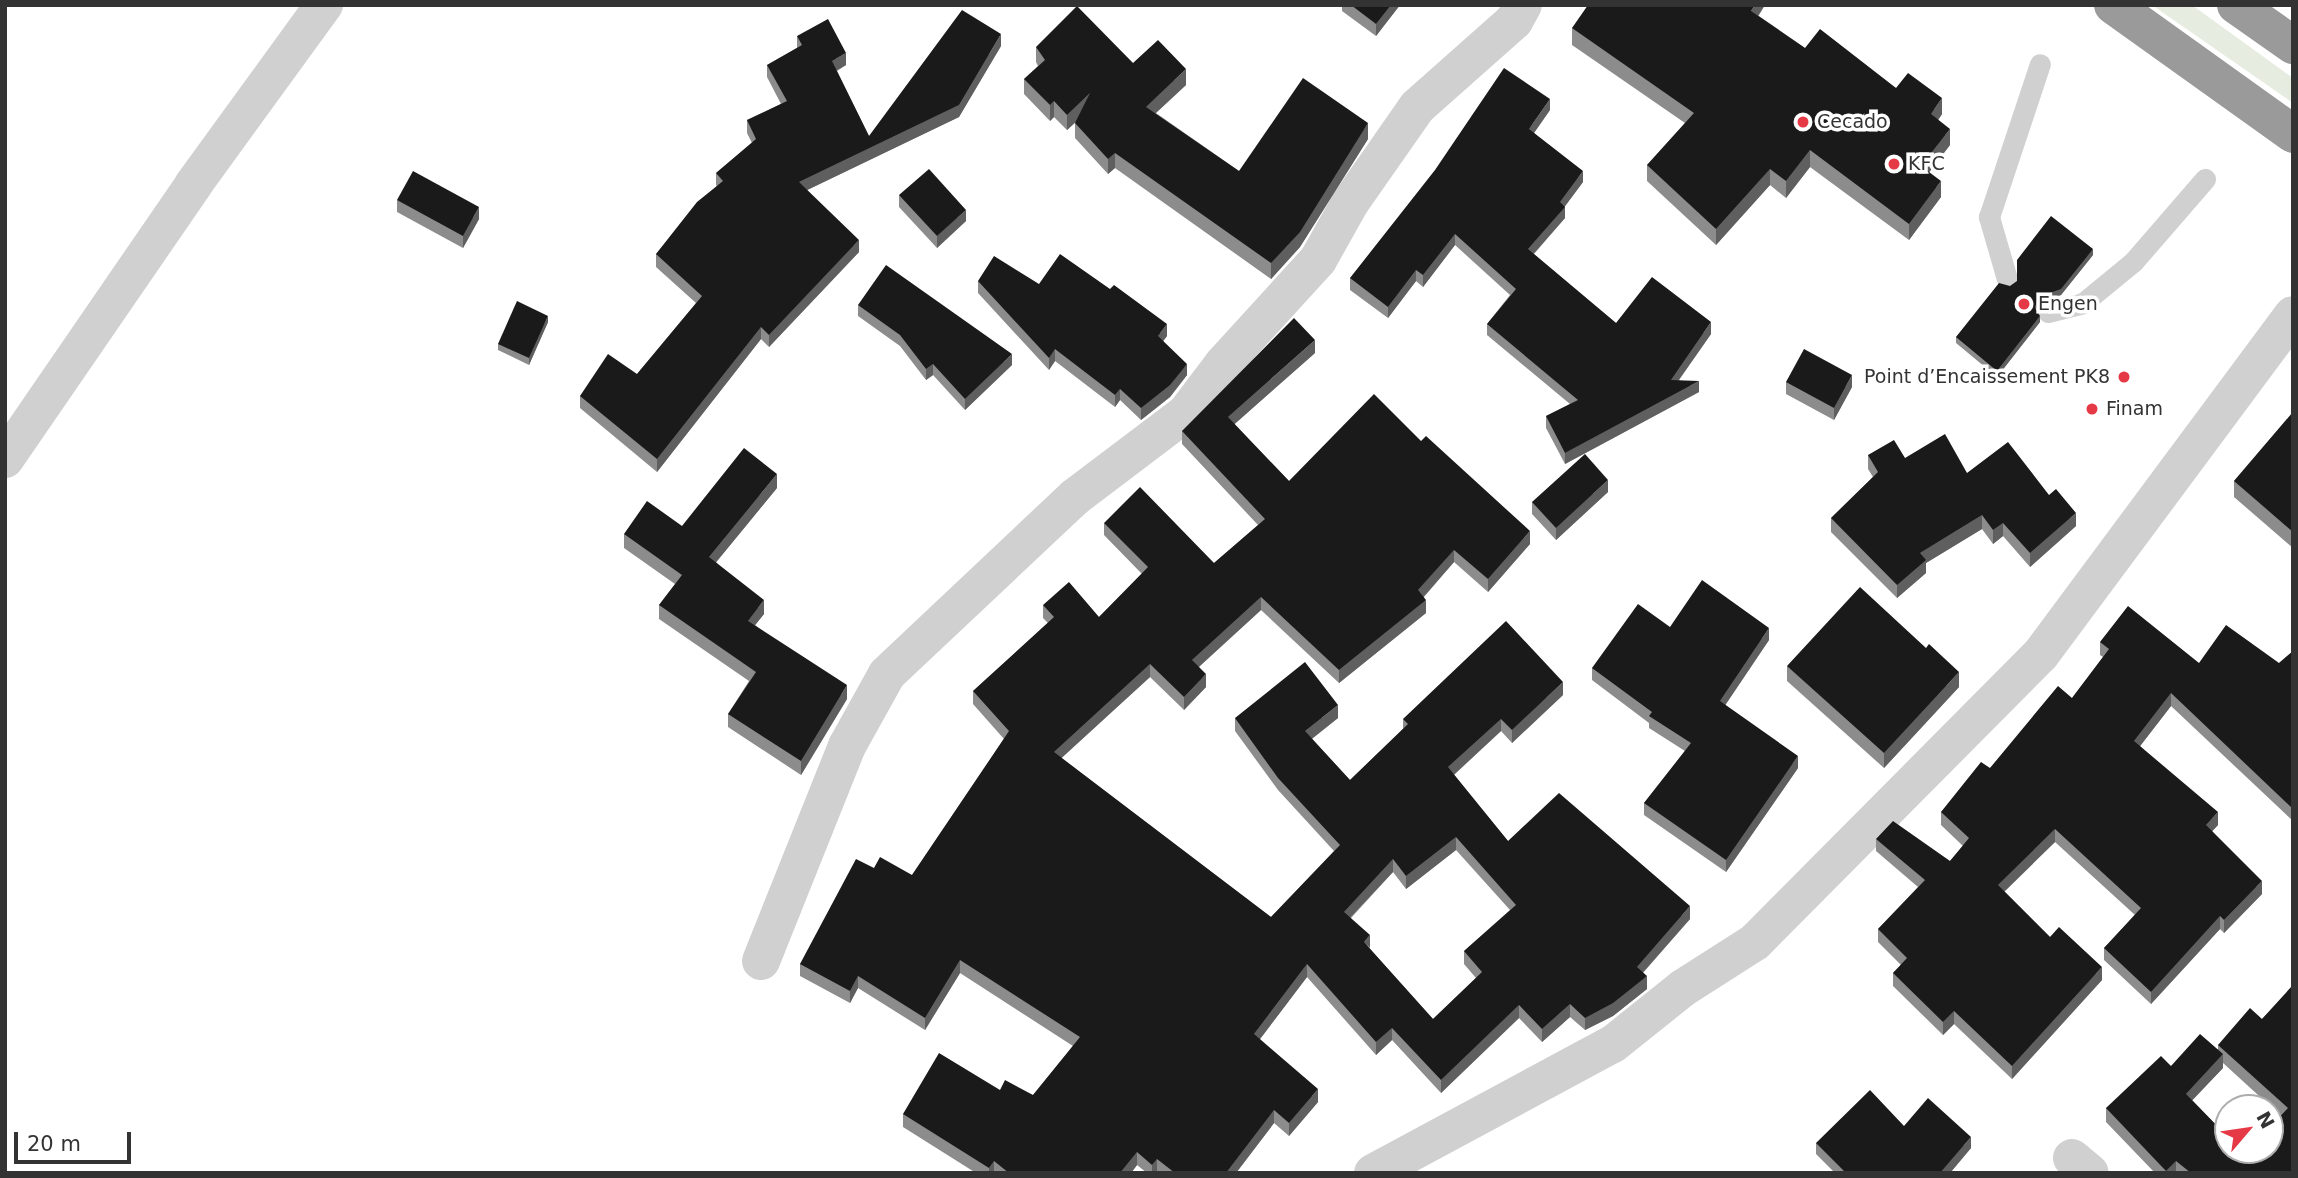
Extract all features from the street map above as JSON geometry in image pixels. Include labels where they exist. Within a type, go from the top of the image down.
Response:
[{"type":"highway","points":[[2113,5],[2293,134]]},
{"type":"highway","points":[[2236,5],[2293,45]]},
{"type":"street","points":[[5,459],[193,185],[324,5]]},
{"type":"street","points":[[761,961],[848,746],[887,674],[1074,497],[1186,413],[1223,364],[1318,260],[1350,203],[1417,107],[1514,21],[1523,5]]},
{"type":"street","points":[[1373,1173],[1613,1044],[1683,988],[1755,942],[2041,654],[2293,315]]},
{"type":"lane","points":[[2007,279],[1989,218],[2040,64]]},
{"type":"lane","points":[[2048,312],[2083,303],[2133,262],[2205,179]]},
{"type":"shaded area","points":[[2152,5],[2192,5],[2293,78],[2293,103]]},
{"type":"building","points":[[1351,5],[1391,5],[1376,24]]},
{"type":"building","points":[[1588,5],[1755,5],[1751,11],[1805,48],[1820,29],[1896,88],[1908,73],[1942,98],[1931,114],[1950,129],[1921,166],[1941,181],[1909,224],[1810,150],[1786,181],[1770,169],[1716,229],[1647,165],[1694,113],[1572,28]]},
{"type":"building","points":[[1077,6],[1133,63],[1158,40],[1186,69],[1146,107],[1239,171],[1303,78],[1368,123],[1300,232],[1271,263],[1115,153],[1108,159],[1075,123],[1090,93],[1067,115],[1054,101],[1050,105],[1024,79],[1045,60],[1036,47]]},
{"type":"building","points":[[962,10],[1001,34],[959,105],[799,182],[859,240],[769,335],[761,327],[657,459],[580,396],[608,354],[637,374],[702,296],[656,254],[697,202],[723,181],[716,173],[756,139],[747,120],[787,101],[767,65],[802,45],[797,36],[828,19],[846,53],[832,61],[869,136]]},
{"type":"building","points":[[1504,68],[1550,99],[1529,129],[1583,171],[1560,202],[1565,207],[1528,249],[1616,323],[1652,277],[1711,322],[1671,380],[1699,381],[1565,453],[1546,416],[1578,400],[1487,324],[1516,289],[1455,234],[1423,275],[1416,270],[1388,307],[1350,278],[1435,170]]},
{"type":"building","points":[[929,169],[966,210],[937,236],[899,195]]},
{"type":"building","points":[[413,171],[479,207],[463,236],[397,200]]},
{"type":"building","points":[[2051,216],[2093,249],[2061,289],[2038,297],[2035,308],[2040,316],[1997,371],[1956,337],[1999,283],[2010,286],[2017,281],[2017,260]]},
{"type":"building","points":[[1060,254],[1110,289],[1114,285],[1167,324],[1158,336],[1187,364],[1170,385],[1141,408],[1120,389],[1115,395],[1055,349],[1049,358],[978,281],[994,256],[1039,284]]},
{"type":"building","points":[[886,265],[1012,354],[965,399],[933,364],[926,369],[900,335],[858,305]]},
{"type":"building","points":[[517,301],[548,316],[529,358],[498,344]]},
{"type":"building","points":[[1294,318],[1315,340],[1228,417],[1289,481],[1374,394],[1421,441],[1426,436],[1530,531],[1488,579],[1454,550],[1418,590],[1426,600],[1339,670],[1261,597],[1192,660],[1206,674],[1184,697],[1150,664],[1054,752],[1271,917],[1340,845],[1278,778],[1235,718],[1305,662],[1338,705],[1305,731],[1350,780],[1408,724],[1403,719],[1506,621],[1563,682],[1512,730],[1501,719],[1448,767],[1508,841],[1559,793],[1690,906],[1637,967],[1647,976],[1613,1003],[1585,1018],[1570,1004],[1542,1029],[1519,1005],[1441,1080],[1392,1028],[1376,1042],[1307,964],[1254,1034],[1318,1089],[1289,1123],[1274,1110],[1226,1173],[1175,1173],[1157,1159],[1152,1165],[1137,1152],[1120,1173],[1009,1173],[994,1161],[989,1168],[903,1114],[939,1053],[1000,1090],[1005,1080],[1033,1095],[1080,1037],[960,960],[925,1018],[858,976],[850,991],[800,964],[856,859],[874,868],[880,857],[912,875],[1009,731],[973,691],[1054,617],[1043,605],[1069,582],[1099,617],[1148,567],[1104,523],[1140,487],[1214,563],[1265,519],[1182,431]],"holes":[[[1456,837],[1516,905],[1464,951],[1482,972],[1433,1019],[1364,942],[1370,935],[1344,912],[1393,859],[1406,876]]]},
{"type":"building","points":[[1804,349],[1852,375],[1834,408],[1786,382]]},
{"type":"building","points":[[2293,412],[2293,532],[2234,481]]},
{"type":"building","points":[[1945,434],[1967,473],[2008,442],[2049,495],[2056,489],[2076,513],[2030,553],[2003,523],[1993,530],[1982,515],[1920,553],[1926,560],[1897,585],[1831,518],[1878,472],[1868,455],[1894,440],[1905,458]]},
{"type":"building","points":[[744,448],[777,474],[709,557],[764,600],[748,621],[847,685],[801,761],[728,714],[756,672],[659,605],[682,575],[624,534],[647,501],[682,526]]},
{"type":"building","points":[[1585,454],[1608,480],[1556,528],[1532,502]]},
{"type":"building","points":[[1702,580],[1769,628],[1720,701],[1798,756],[1726,860],[1644,803],[1691,743],[1649,716],[1652,712],[1592,668],[1638,604],[1670,627]]},
{"type":"building","points":[[1860,587],[1926,648],[1929,644],[1959,672],[1884,753],[1787,666]]},
{"type":"building","points":[[2128,606],[2199,663],[2226,625],[2279,663],[2293,651],[2293,809],[2171,693],[2134,741],[2218,812],[2206,825],[2262,881],[2224,920],[2220,916],[2151,992],[2104,948],[2141,908],[2055,829],[1998,885],[2050,937],[2059,927],[2102,967],[2012,1066],[1954,1011],[1943,1022],[1893,973],[1907,958],[1878,929],[1925,880],[1876,839],[1893,821],[1950,861],[1969,838],[1941,812],[1981,762],[1990,768],[2058,686],[2072,698],[2109,649],[2100,642]]},
{"type":"building","points":[[2292,986],[2293,1173],[2191,1173],[2176,1161],[2166,1171],[2106,1108],[2161,1056],[2171,1066],[2200,1034],[2223,1054],[2186,1094],[2214,1123],[2214,1164],[2284,1164],[2284,1112],[2288,1108],[2284,1104],[2284,1094],[2272,1094],[2218,1045],[2250,1008],[2262,1019]]},
{"type":"building","points":[[1870,1090],[1904,1126],[1928,1098],[1971,1137],[1940,1173],[1846,1173],[1816,1143]]},
{"type":"place","name":"Cecado","points":[[1803,122]]},
{"type":"place","name":"KFC","points":[[1894,164]]},
{"type":"place","name":"Engen","points":[[2024,304]]},
{"type":"place","name":"Point d’Encaissement PK8","points":[[2124,377]]},
{"type":"place","name":"Finam","points":[[2092,409]]}]
